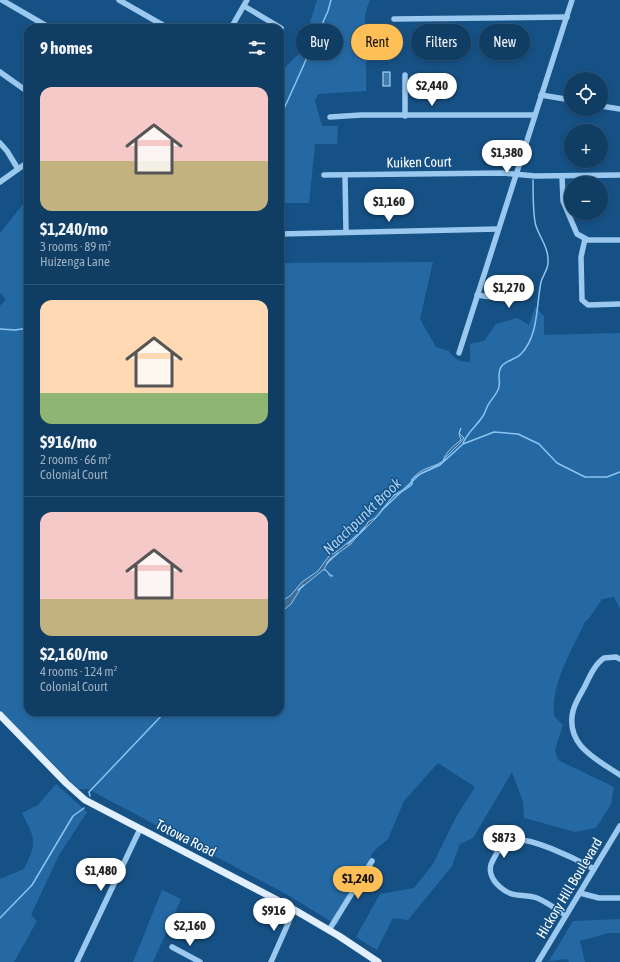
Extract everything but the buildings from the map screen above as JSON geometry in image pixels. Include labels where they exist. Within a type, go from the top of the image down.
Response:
[{"type":"main road","name":"Totowa Road","points":[[0,715],[52,770],[80,796],[294,910],[329,930],[378,962]]},
{"type":"street","points":[[0,3],[2,0],[43,24]]},
{"type":"street","points":[[119,0],[161,24]]},
{"type":"street","points":[[233,24],[247,0]]},
{"type":"street","points":[[459,353],[572,0]]},
{"type":"street","points":[[244,6],[274,24]]},
{"type":"street","points":[[394,19],[567,17]]},
{"type":"street","points":[[0,72],[24,89]]},
{"type":"street","points":[[405,75],[405,116]]},
{"type":"street","points":[[541,95],[564,99]]},
{"type":"street","points":[[608,107],[620,109]]},
{"type":"street","points":[[330,117],[361,115],[535,115]]},
{"type":"street","points":[[0,143],[7,151],[18,169]]},
{"type":"street","points":[[0,182],[24,165]]},
{"type":"street","name":"Kuiken Court","points":[[324,176],[516,173],[535,176],[620,175]]},
{"type":"street","points":[[345,175],[346,232]]},
{"type":"street","points":[[562,176],[562,197],[564,205],[575,230],[580,237],[585,239],[620,240]]},
{"type":"street","points":[[284,234],[498,229]]},
{"type":"street","points":[[585,239],[581,251],[582,300],[586,304],[620,304]]},
{"type":"street","points":[[477,295],[512,300],[516,296],[520,283]]},
{"type":"street","points":[[620,659],[609,657],[599,661],[574,709],[572,722],[575,734],[583,750],[620,775]]},
{"type":"street","points":[[77,962],[140,829]]},
{"type":"street","name":"Hickory Hill Boulevard","points":[[538,962],[619,830]]},
{"type":"street","points":[[566,915],[538,898],[513,895],[500,887],[493,879],[491,874],[490,869],[492,861],[502,846],[508,841],[523,840],[574,857],[594,869]]},
{"type":"street","points":[[329,930],[372,861]]},
{"type":"street","points":[[580,893],[600,898],[620,898]]},
{"type":"street","points":[[271,962],[294,910]]},
{"type":"street","points":[[172,947],[200,962]]},
{"type":"shaded area","points":[[317,0],[370,0],[367,7],[365,24],[351,24],[351,60],[367,60],[366,63],[366,91],[318,94],[315,101],[322,126],[338,126],[337,144],[315,144],[309,203],[284,203],[284,68],[296,57],[296,60],[343,60],[343,24],[310,24]]},
{"type":"shaded area","points":[[24,203],[24,716],[284,716],[284,263],[433,262],[420,319],[436,347],[449,351],[458,360],[470,362],[470,344],[484,341],[496,324],[517,318],[529,325],[535,307],[544,316],[544,335],[620,333],[620,609],[614,597],[602,599],[585,622],[559,679],[554,704],[554,716],[563,725],[555,750],[558,760],[614,787],[611,804],[596,828],[575,832],[524,818],[523,802],[512,772],[473,838],[460,844],[452,866],[408,920],[393,918],[377,950],[356,937],[380,894],[414,888],[433,864],[456,817],[475,787],[438,763],[404,801],[388,839],[373,852],[337,925],[286,894],[88,789],[78,789],[0,711],[0,306],[6,299],[0,293],[0,233]]},
{"type":"shaded area","points":[[459,433],[464,438],[443,462],[413,478],[412,485],[393,497],[395,494],[412,484],[411,480],[415,475],[419,472],[443,461],[448,452],[461,440]]},
{"type":"shaded area","points":[[386,505],[378,516],[364,530],[368,522],[375,518]]},
{"type":"shaded area","points":[[363,531],[351,544],[330,559],[324,569],[326,570],[323,570],[301,588],[291,604],[284,610],[284,600],[290,596],[302,582],[318,571],[329,556]]},
{"type":"shaded area","points":[[56,784],[87,812],[59,855],[31,915],[37,921],[14,962],[0,962],[0,879],[24,869],[31,853],[33,841],[30,829],[22,813],[38,805]]},
{"type":"shaded area","points":[[162,890],[181,899],[153,962],[133,962]]},
{"type":"shaded area","points":[[620,919],[620,933],[609,933],[580,941],[585,962],[569,962],[567,959],[549,961],[573,921]]},
{"type":"waterway","points":[[284,109],[328,11],[331,0]]},
{"type":"waterway","name":"Naachpunkt Brook","points":[[463,443],[483,416],[488,405],[496,394],[499,387],[499,373],[501,367],[521,354],[527,346],[534,329],[539,291],[547,268],[548,258],[546,248],[535,222],[533,180]]},
{"type":"waterway","points":[[0,329],[15,330],[24,329]]},
{"type":"waterway","name":"Naachpunkt Brook","points":[[382,510],[420,474],[440,465],[463,444],[494,432],[518,434],[539,444],[557,463],[585,477],[607,477],[620,472]]},
{"type":"waterway","name":"Naachpunkt Brook","points":[[348,544],[365,527]]},
{"type":"waterway","name":"Naachpunkt Brook","points":[[327,563],[338,553]]},
{"type":"waterway","name":"Naachpunkt Brook","points":[[298,590],[304,585]]},
{"type":"waterway","name":"Naachpunkt Brook","points":[[90,796],[89,792],[161,716]]},
{"type":"waterway","name":"Naachpunkt Brook","points":[[0,918],[32,885],[73,816],[84,808]]}]
